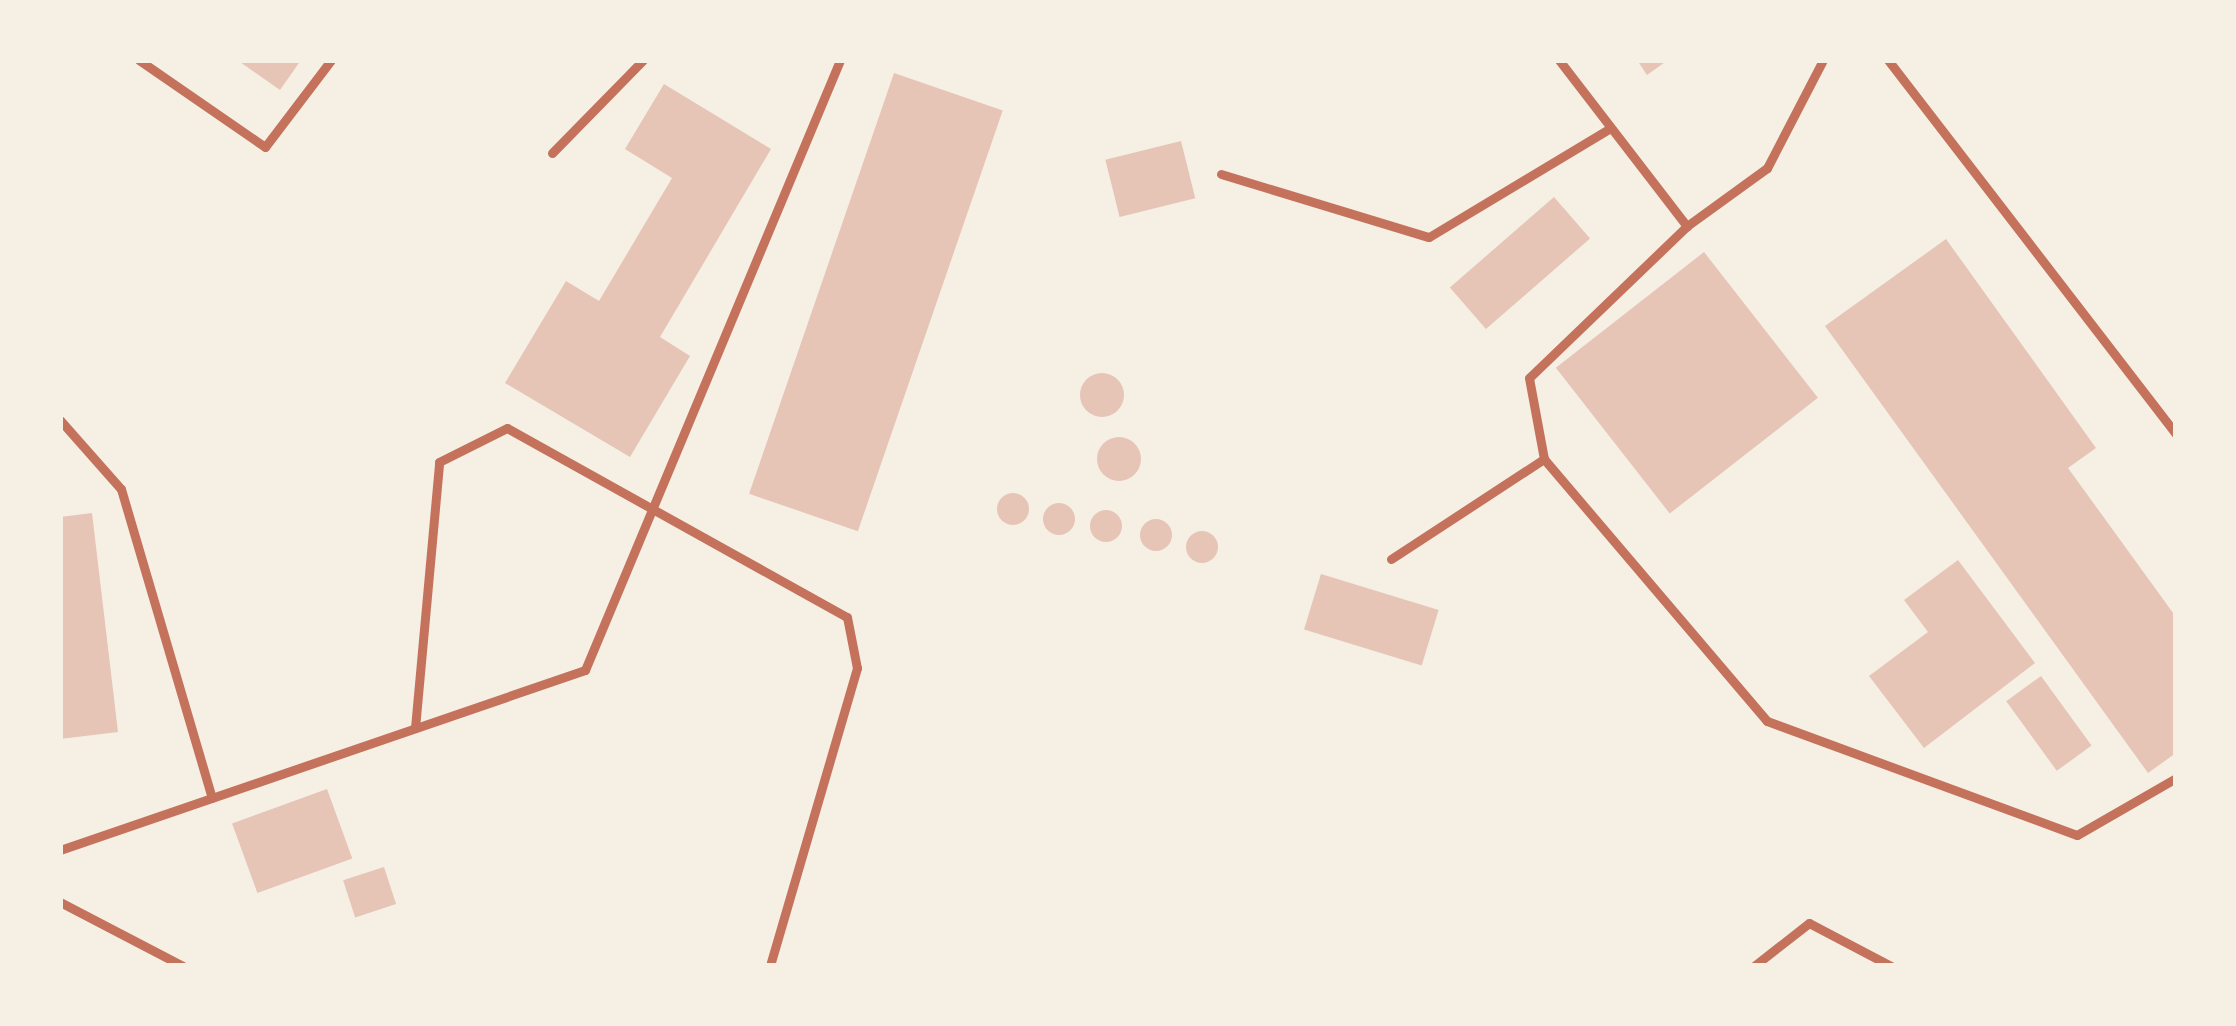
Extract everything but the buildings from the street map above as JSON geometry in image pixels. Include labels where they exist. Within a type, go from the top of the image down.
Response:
[{"type":"lane","points":[[140,60],[265,147],[331,60]]},
{"type":"lane","points":[[552,154],[643,60]]},
{"type":"lane","points":[[60,850],[584,670],[840,60]]},
{"type":"lane","points":[[1559,60],[1687,226]]},
{"type":"lane","points":[[1823,60],[1767,168],[1687,226],[1529,378],[1544,459],[1767,721],[2077,835],[2176,778]]},
{"type":"lane","points":[[1888,60],[2176,434]]},
{"type":"lane","points":[[1221,174],[1429,237],[1609,129]]},
{"type":"lane","points":[[60,421],[121,489],[212,798]]},
{"type":"lane","points":[[415,728],[439,462],[507,428],[847,617],[857,668],[770,966]]},
{"type":"lane","points":[[1391,559],[1544,459]]},
{"type":"lane","points":[[60,902],[183,966]]},
{"type":"lane","points":[[1754,966],[1809,922],[1892,966]]}]
